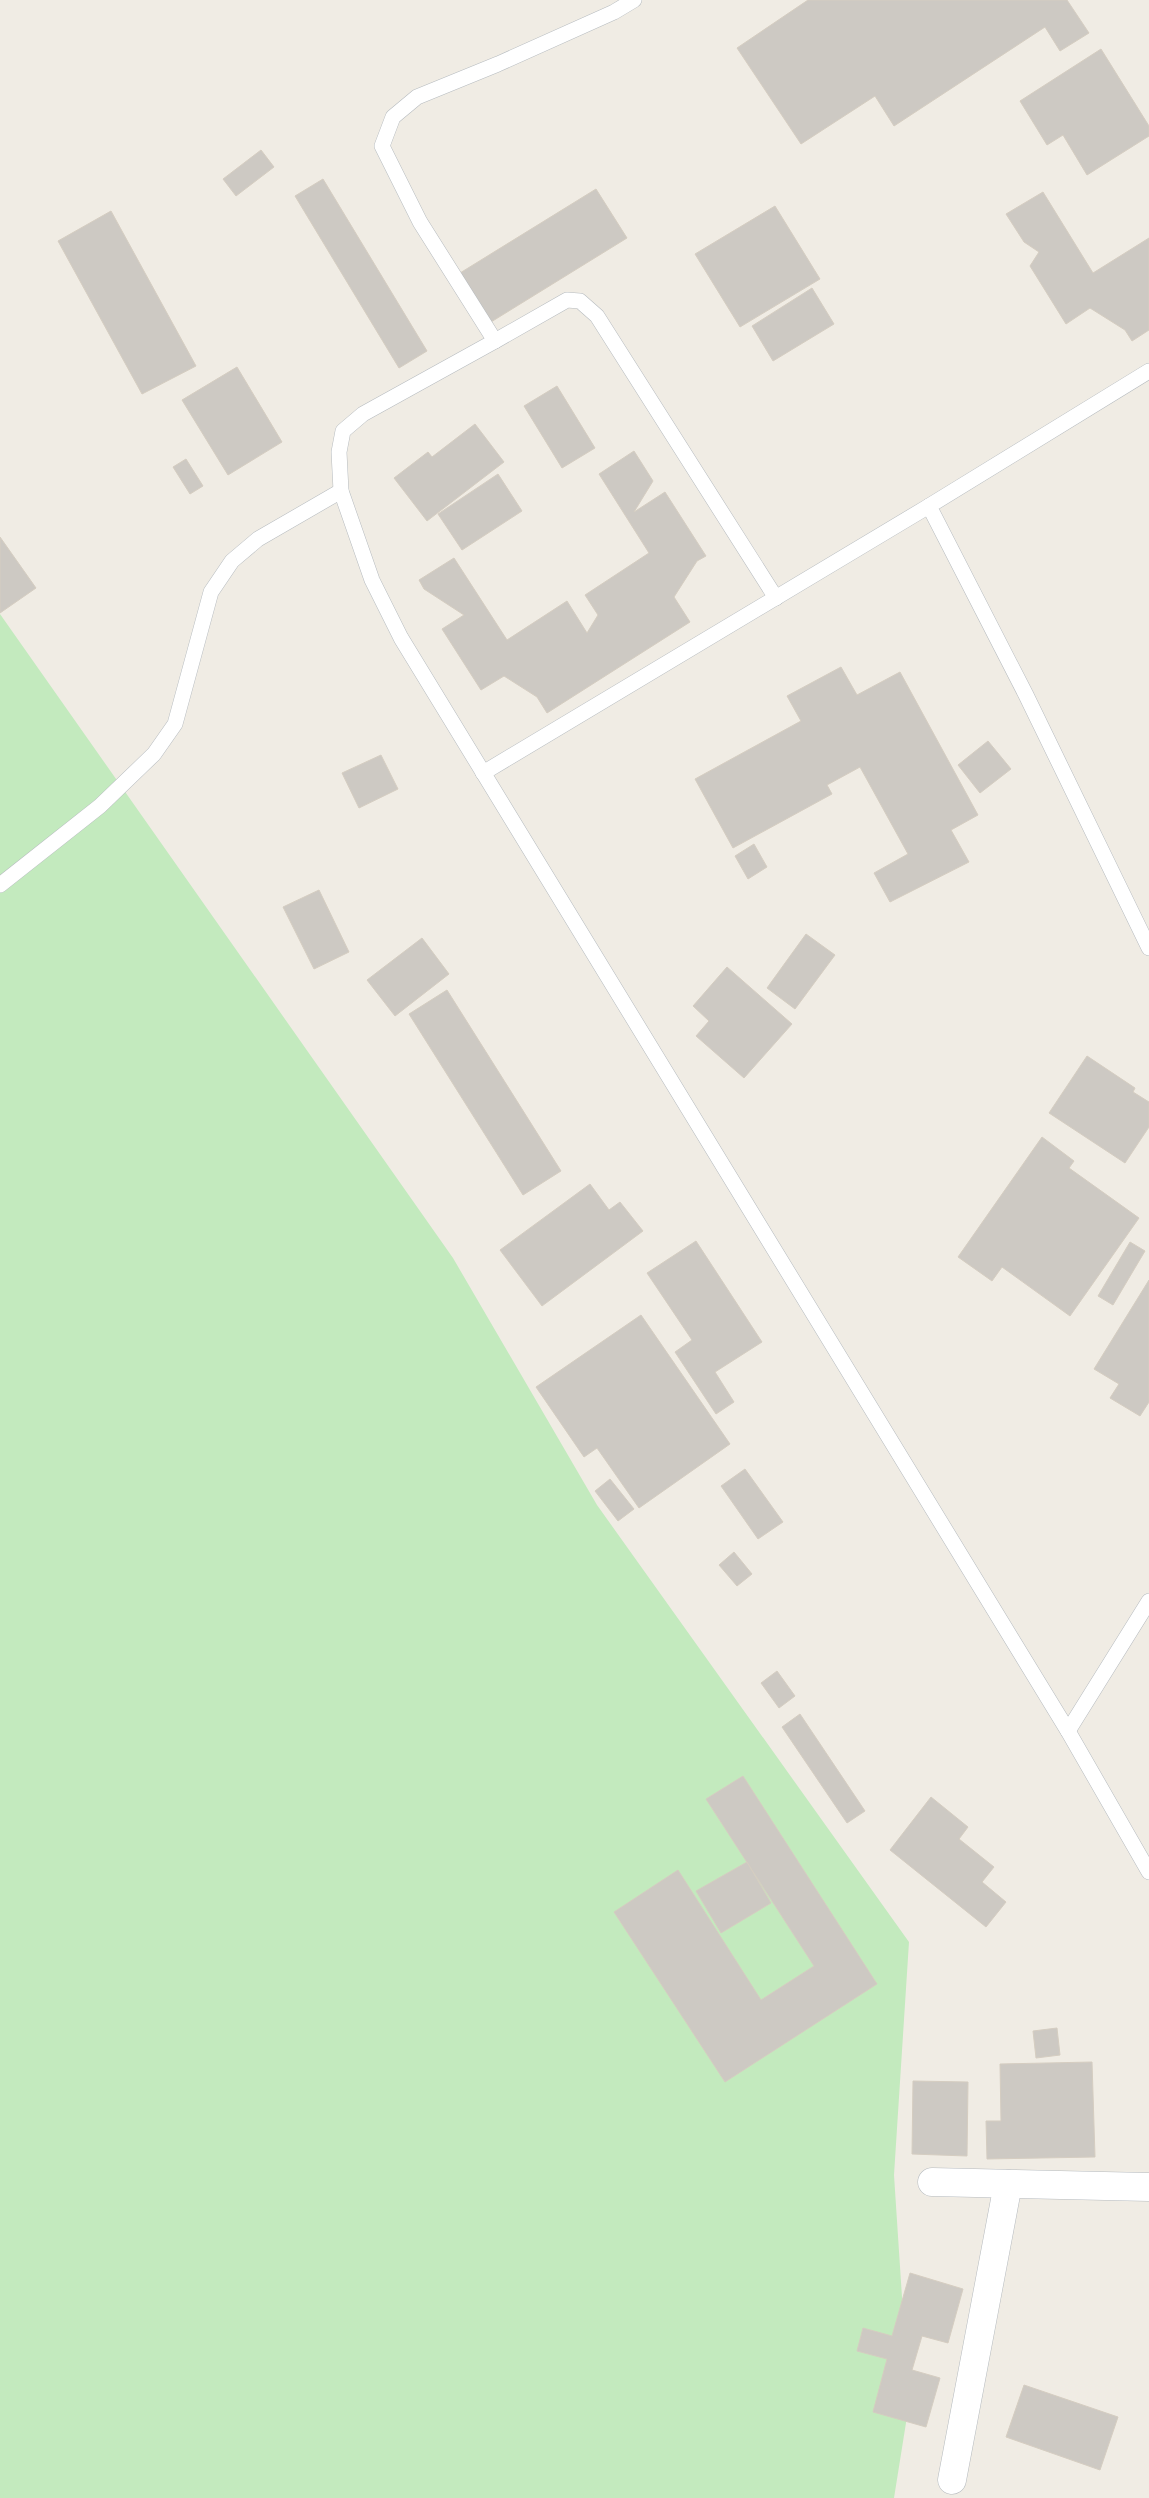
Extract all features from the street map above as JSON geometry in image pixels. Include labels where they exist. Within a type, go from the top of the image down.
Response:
[{"type":"street","points":[[932,2182],[1149,2187]]},
{"type":"street","points":[[952,2480],[1008,2184]]},
{"type":"lane","points":[[495,341],[420,222],[382,146],[393,117],[416,97],[507,60],[614,12],[634,0]]},
{"type":"lane","points":[[776,598],[597,316],[580,301],[567,300],[363,414],[343,431],[339,452],[341,490],[372,580],[393,621],[483,772],[1068,1731],[1149,1872]]},
{"type":"lane","points":[[483,772],[929,506],[1149,371]]},
{"type":"lane","points":[[0,885],[100,806],[154,754],[175,724],[211,592],[232,561],[258,539],[341,490]]},
{"type":"lane","points":[[929,506],[1026,695],[1149,948]]},
{"type":"lane","points":[[1068,1731],[1149,1601]]},
{"type":"green space","points":[[0,614],[453,1258],[597,1505],[909,1942],[894,2175],[909,2404],[894,2498],[0,2498]]},
{"type":"building","points":[[808,0],[1067,0],[1089,33],[1060,51],[1045,27],[894,126],[875,96],[801,144],[737,48]]},
{"type":"building","points":[[1101,49],[1149,126],[1149,136],[1087,175],[1063,135],[1047,145],[1020,101]]},
{"type":"building","points":[[261,150],[274,167],[236,196],[223,179]]},
{"type":"building","points":[[323,179],[427,351],[399,368],[295,196]]},
{"type":"building","points":[[596,189],[627,238],[491,322],[460,273]]},
{"type":"building","points":[[1043,192],[1093,273],[1149,238],[1149,330],[1132,341],[1125,330],[1090,308],[1066,324],[1030,266],[1039,252],[1024,242],[1006,214]]},
{"type":"building","points":[[775,206],[820,279],[740,327],[695,254]]},
{"type":"building","points":[[111,211],[196,366],[142,394],[58,241]]},
{"type":"building","points":[[812,288],[834,324],[773,361],[752,326]]},
{"type":"building","points":[[237,367],[282,442],[228,475],[182,400]]},
{"type":"building","points":[[557,386],[595,448],[562,468],[524,406]]},
{"type":"building","points":[[475,424],[504,462],[427,521],[394,478],[428,452],[432,457]]},
{"type":"building","points":[[634,451],[653,481],[634,512],[665,492],[706,556],[697,561],[674,597],[690,622],[547,713],[537,697],[504,676],[481,690],[442,629],[464,615],[424,589],[419,580],[454,558],[507,640],[567,601],[587,633],[598,615],[585,595],[649,553],[599,474]]},
{"type":"building","points":[[186,459],[203,486],[190,494],[173,467]]},
{"type":"building","points":[[498,474],[522,511],[462,550],[438,514]]},
{"type":"building","points":[[0,537],[36,588],[0,613]]},
{"type":"building","points":[[841,667],[857,695],[900,672],[978,815],[951,830],[969,862],[890,902],[874,873],[908,854],[860,767],[827,785],[832,794],[733,848],[695,779],[801,721],[787,696]]},
{"type":"building","points":[[988,741],[1011,769],[980,793],[958,765]]},
{"type":"building","points":[[381,755],[398,789],[359,808],[342,773]]},
{"type":"building","points":[[754,844],[767,867],[748,879],[735,856]]},
{"type":"building","points":[[319,890],[349,952],[314,969],[283,907]]},
{"type":"building","points":[[806,934],[835,955],[795,1009],[767,988]]},
{"type":"building","points":[[422,938],[449,974],[395,1016],[367,980]]},
{"type":"building","points":[[727,967],[792,1024],[744,1078],[696,1036],[709,1021],[693,1006]]},
{"type":"building","points":[[447,990],[561,1171],[523,1195],[409,1014]]},
{"type":"building","points":[[1087,1056],[1135,1088],[1133,1092],[1149,1102],[1149,1127],[1125,1163],[1049,1113]]},
{"type":"building","points":[[1042,1137],[1074,1161],[1069,1168],[1139,1218],[1070,1316],[1002,1267],[992,1281],[958,1257]]},
{"type":"building","points":[[590,1184],[609,1210],[620,1202],[643,1231],[542,1306],[500,1250]]},
{"type":"building","points":[[696,1241],[762,1342],[715,1372],[734,1402],[716,1414],[675,1352],[692,1340],[647,1273]]},
{"type":"building","points":[[1130,1242],[1145,1251],[1113,1305],[1098,1296]]},
{"type":"building","points":[[1149,1280],[1149,1402],[1140,1416],[1110,1398],[1119,1384],[1094,1369]]},
{"type":"building","points":[[641,1315],[730,1444],[639,1508],[597,1448],[584,1457],[536,1387]]},
{"type":"building","points":[[745,1469],[783,1522],[758,1539],[721,1486]]},
{"type":"building","points":[[610,1479],[634,1509],[618,1521],[595,1491]]},
{"type":"building","points":[[734,1552],[752,1574],[737,1586],[719,1565]]},
{"type":"building","points":[[777,1671],[795,1696],[779,1708],[761,1683]]},
{"type":"building","points":[[800,1714],[865,1811],[847,1823],[782,1727]]},
{"type":"building","points":[[743,1776],[877,1984],[725,2082],[614,1912],[678,1870],[761,2000],[814,1966],[706,1799]]},
{"type":"building","points":[[931,1797],[968,1827],[959,1839],[994,1867],[982,1882],[1006,1902],[986,1927],[890,1850]]},
{"type":"building","points":[[747,1862],[771,1903],[721,1933],[696,1891]]},
{"type":"building","points":[[1057,2028],[1060,2055],[1036,2058],[1033,2031]]},
{"type":"building","points":[[1092,2062],[1095,2157],[987,2159],[986,2121],[1001,2121],[1000,2064]]},
{"type":"building","points":[[913,2081],[968,2082],[967,2156],[912,2154]]},
{"type":"building","points":[[910,2273],[963,2289],[948,2343],[922,2336],[912,2370],[940,2378],[926,2427],[873,2412],[887,2359],[857,2351],[863,2328],[892,2336]]},
{"type":"building","points":[[1024,2385],[1118,2417],[1100,2470],[1006,2437]]}]
